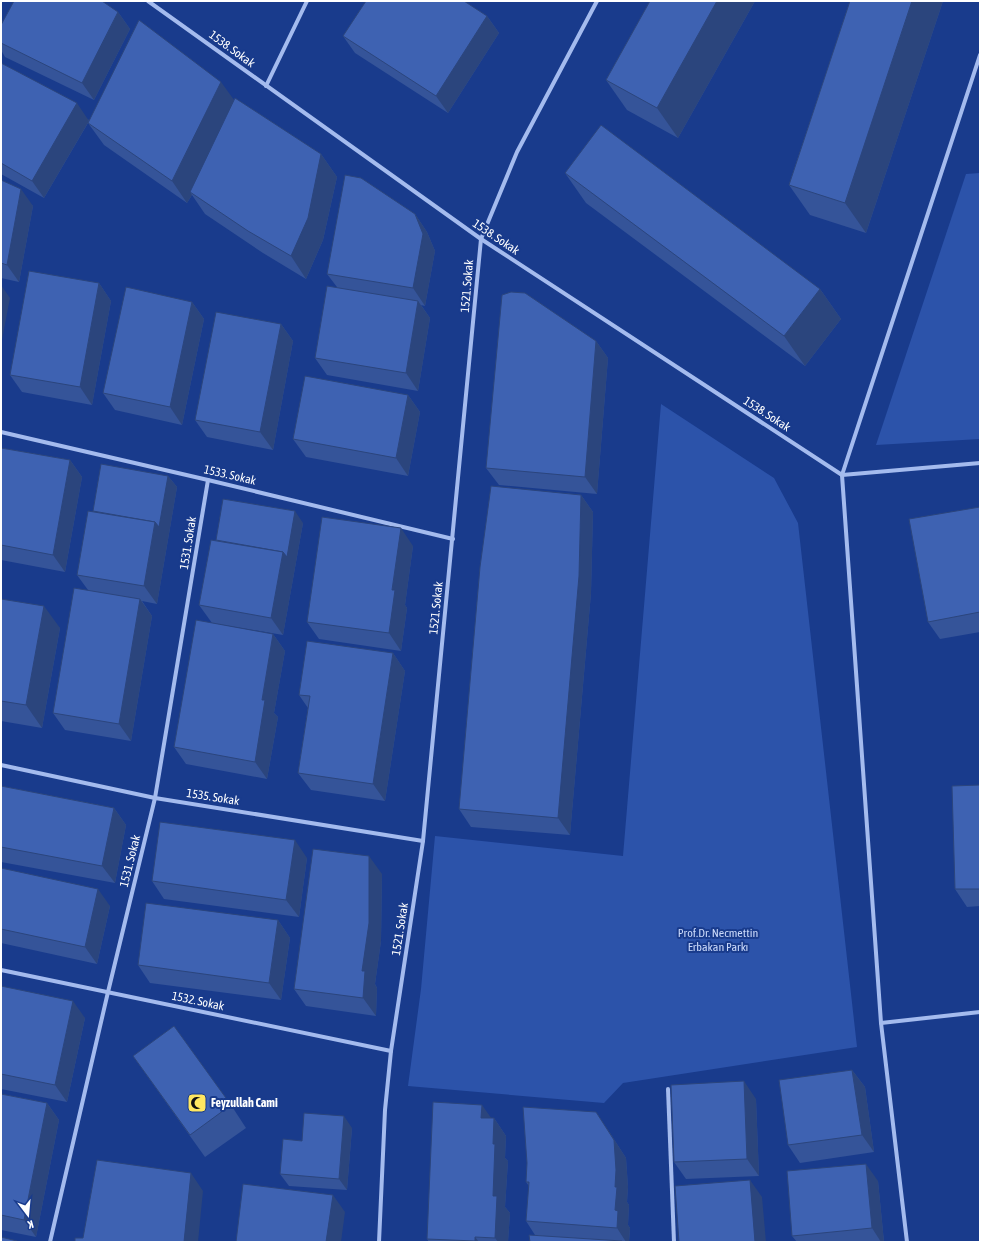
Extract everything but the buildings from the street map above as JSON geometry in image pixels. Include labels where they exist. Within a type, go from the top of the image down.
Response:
[{"type":"street","name":"1538. Sokak","points":[[148,1],[481,239],[842,475]]},
{"type":"street","points":[[266,86],[307,1]]},
{"type":"street","name":"1521. Sokak","points":[[379,1242],[385,1110],[391,1051],[423,841],[481,239],[517,152],[597,1]]},
{"type":"street","points":[[908,1242],[882,1022],[842,475],[980,55]]},
{"type":"street","name":"1533. Sokak","points":[[1,432],[453,539]]},
{"type":"street","points":[[842,475],[980,463]]},
{"type":"street","name":"1531. Sokak","points":[[50,1242],[155,798],[208,480]]},
{"type":"street","name":"1535. Sokak","points":[[1,765],[155,798],[423,841]]},
{"type":"street","name":"1532. Sokak","points":[[1,970],[391,1051]]},
{"type":"street","points":[[882,1022],[980,1012]]},
{"type":"street","points":[[668,1089],[674,1242]]},
{"type":"green space","points":[[980,173],[980,439],[876,445],[966,174]]},
{"type":"green space","name":"Prof.Dr. Necmettin Erbakan Parkı","points":[[661,404],[774,478],[798,523],[857,1047],[623,1083],[604,1103],[408,1086],[421,989],[435,836],[623,856]]},
{"type":"place","name":"Feyzullah Cami","points":[[197,1103]]}]
